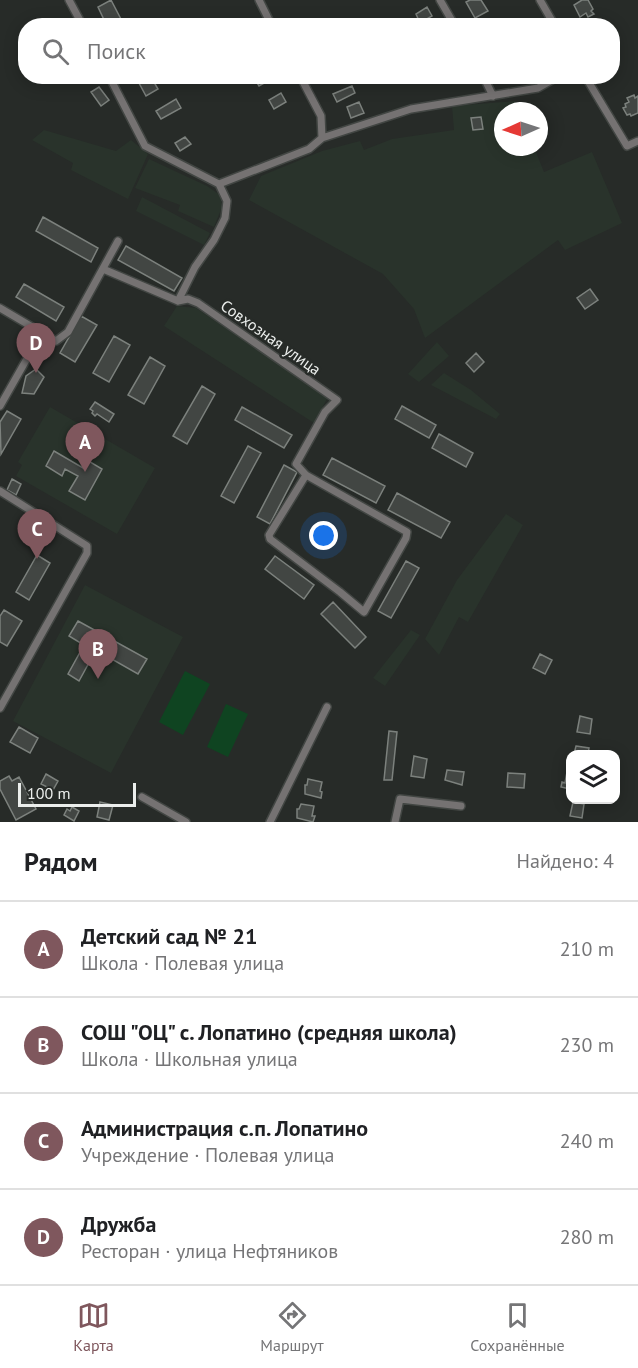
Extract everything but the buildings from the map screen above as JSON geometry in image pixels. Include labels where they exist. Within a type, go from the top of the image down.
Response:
[{"type":"street","points":[[69,0],[79,18]]},
{"type":"street","points":[[259,0],[269,18]]},
{"type":"street","points":[[440,0],[450,18]]},
{"type":"street","points":[[540,0],[550,18]]},
{"type":"street","points":[[114,84],[145,146],[219,184],[227,201],[225,218],[214,240],[195,267],[178,301]]},
{"type":"street","points":[[304,84],[321,116],[322,138]]},
{"type":"street","points":[[487,84],[493,96]]},
{"type":"street","points":[[219,184],[309,149],[322,138],[411,109],[538,88],[545,84]]},
{"type":"street","points":[[590,84],[627,146],[638,141]]},
{"type":"street","points":[[0,406],[33,348],[56,341],[68,332],[118,241]]},
{"type":"street","name":"Совхозная улица","points":[[103,269],[178,301],[188,299],[198,303],[337,400],[325,412],[296,464],[306,475]]},
{"type":"street","points":[[0,308],[56,341]]},
{"type":"street","points":[[306,475],[407,532],[406,538],[363,612],[270,539],[269,535],[306,475]]},
{"type":"street","points":[[0,491],[87,546],[87,553],[0,708]]},
{"type":"street","points":[[270,822],[327,707]]},
{"type":"street","points":[[142,797],[186,822]]},
{"type":"street","points":[[395,822],[400,799],[461,806]]},
{"type":"shaded area","points":[[494,103],[494,156],[538,156],[544,172],[592,152],[622,223],[565,250],[558,240],[425,338],[414,309],[383,274],[249,200],[261,176],[322,151],[360,141],[364,150],[392,139],[454,130],[452,106]]},
{"type":"shaded area","points":[[44,130],[116,151],[131,140],[148,154],[128,199],[71,170],[73,163],[32,140]]},
{"type":"shaded area","points":[[149,159],[207,186],[220,195],[222,207],[214,227],[178,211],[180,205],[135,188]]},
{"type":"shaded area","points":[[142,197],[210,233],[204,245],[136,211]]},
{"type":"shaded area","points":[[177,306],[196,308],[328,397],[314,423],[164,326]]},
{"type":"shaded area","points":[[437,342],[449,356],[419,382],[408,374]]},
{"type":"shaded area","points":[[444,373],[471,390],[500,414],[496,419],[431,385]]},
{"type":"shaded area","points":[[50,407],[155,468],[117,534],[16,476],[22,465],[18,462]]},
{"type":"shaded area","points":[[506,514],[523,525],[468,622],[459,617],[439,655],[425,639],[457,580]]},
{"type":"shaded area","points":[[85,585],[183,637],[111,773],[13,721]]},
{"type":"shaded area","points":[[411,630],[420,635],[385,686],[373,678]]},
{"type":"green space","points":[[185,671],[210,684],[183,735],[159,722]]},
{"type":"green space","points":[[226,704],[248,714],[228,757],[207,747]]},
{"type":"place","name":"Дружба","points":[[36,373]]},
{"type":"place","name":"Детский сад № 21","points":[[85,472]]},
{"type":"place","name":"Администрация с.п. Лопатино","points":[[37,559]]},
{"type":"place","name":"СОШ \"ОЦ\" с. Лопатино (средняя школа)","points":[[98,679]]}]
